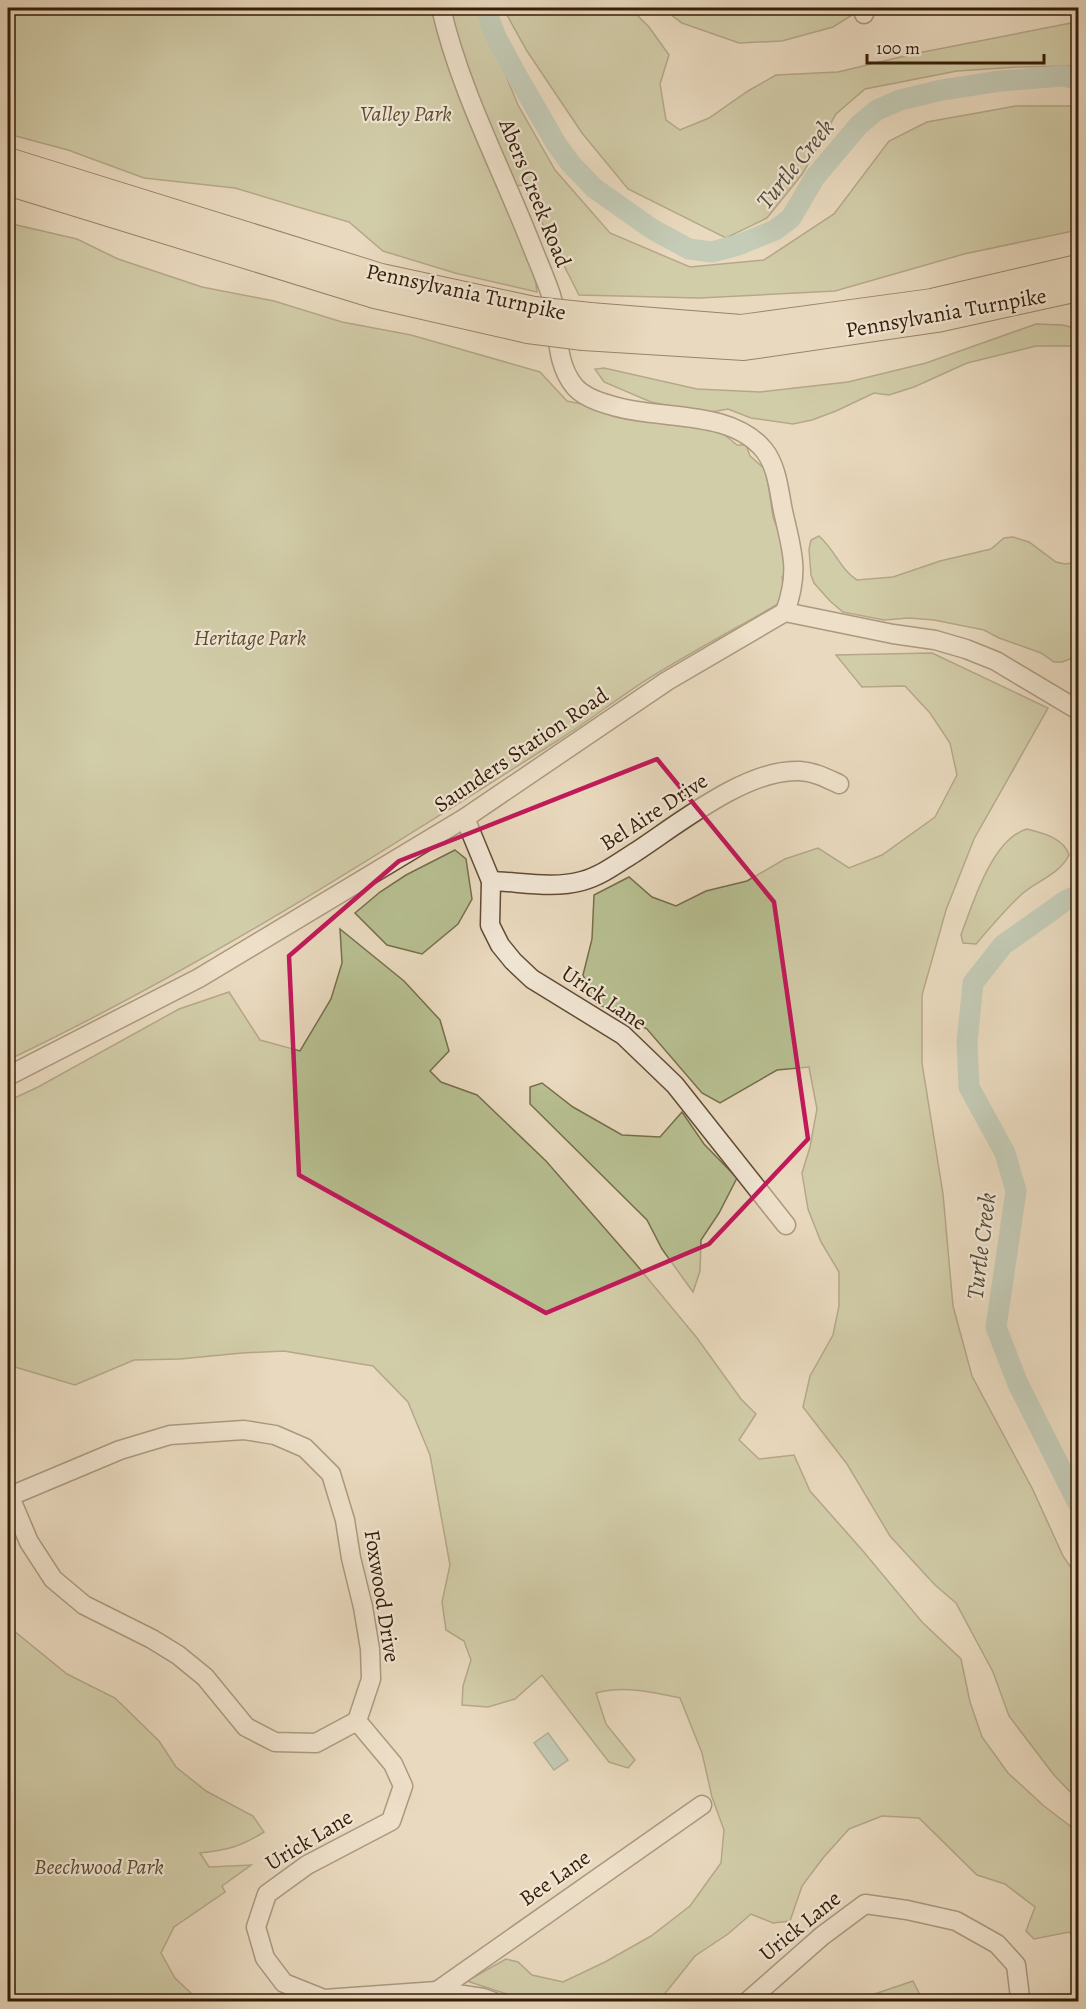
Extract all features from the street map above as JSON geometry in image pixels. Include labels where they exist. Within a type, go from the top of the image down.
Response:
[{"type":"highway","name":"Pennsylvania Turnpike","points":[[8,161],[381,277],[531,320]]},
{"type":"highway","name":"Pennsylvania Turnpike","points":[[8,182],[375,295],[531,320],[744,346],[938,319],[1078,288]]},
{"type":"highway","name":"Pennsylvania Turnpike","points":[[587,327],[741,328],[932,302],[1078,268]]},
{"type":"street","name":"Abers Creek Road","points":[[441,8],[448,40],[473,106],[511,192],[552,297],[564,369],[575,388],[597,401],[623,410],[719,423],[749,437],[765,451],[775,474],[795,563],[792,592],[785,612]]},
{"type":"street","points":[[785,612],[935,640],[966,649],[996,661],[1078,710]]},
{"type":"street","name":"Saunders Station Road","points":[[8,1076],[199,978],[465,819],[667,681],[785,612]]},
{"type":"street","name":"Bel Aire Drive","points":[[491,880],[557,884],[582,881],[607,870],[742,785],[777,773],[798,771],[817,773],[839,784]]},
{"type":"street","name":"Urick Lane","points":[[465,819],[491,880],[490,925],[500,945],[513,962],[532,979],[623,1035],[675,1085],[786,1225]]},
{"type":"street","name":"Foxwood Drive","points":[[244,1430],[275,1435],[305,1448],[331,1474],[345,1520],[351,1558],[363,1607],[370,1649],[371,1679],[357,1721],[316,1743],[275,1742],[246,1727],[205,1677],[178,1655],[152,1639],[84,1605],[53,1579],[29,1542],[9,1497],[120,1450],[170,1435],[244,1430]]},
{"type":"street","name":"Urick Lane","points":[[357,1721],[393,1764],[403,1786],[391,1821],[307,1865],[267,1894],[256,1927],[264,1958],[284,1983],[324,1999],[437,1991],[494,2001]]},
{"type":"street","name":"Bee Lane","points":[[437,1991],[702,1805]]},
{"type":"street","name":"Urick Lane","points":[[747,2001],[822,1936],[865,1904],[907,1910],[956,1921],[997,1944],[1016,1965],[1020,1997],[1018,2001]]},
{"type":"highlighted area","points":[[657,759],[774,902],[808,1139],[709,1244],[546,1313],[299,1175],[289,956],[399,861]]},
{"type":"green space","name":"Valley Park","points":[[8,8],[478,8],[518,105],[555,170],[610,233],[690,267],[764,260],[834,214],[889,141],[927,122],[1016,106],[1078,106],[1078,230],[964,254],[835,291],[699,298],[579,295],[523,185],[501,188],[533,263],[537,292],[455,273],[383,251],[349,222],[235,188],[144,178],[68,150],[8,134]]},
{"type":"green space","points":[[503,8],[630,8],[649,27],[669,55],[660,84],[666,120],[680,130],[709,118],[776,75],[838,72],[913,54],[1071,23],[1078,23],[1078,66],[957,71],[865,89],[836,114],[803,173],[767,218],[726,238],[628,189],[582,133],[527,51]]},
{"type":"green space","points":[[662,8],[853,8],[854,14],[833,27],[782,41],[739,43],[682,23]]},
{"type":"green space","name":"Heritage Park","points":[[8,223],[77,239],[118,259],[202,287],[274,301],[342,322],[411,335],[540,372],[567,401],[721,432],[737,445],[746,445],[750,456],[766,470],[773,517],[783,544],[787,571],[782,577],[785,600],[651,677],[557,741],[287,909],[149,988],[8,1060]]},
{"type":"green space","points":[[1036,324],[1063,325],[1078,329],[1078,349],[1077,346],[1036,346],[967,363],[914,387],[889,395],[874,393],[836,411],[793,424],[751,418],[728,409],[711,412],[651,402],[604,382],[595,369],[604,368],[697,389],[760,392],[848,382],[926,363]]},
{"type":"green space","points":[[819,536],[851,576],[857,580],[893,577],[940,561],[991,549],[1004,538],[1013,537],[1029,542],[1056,562],[1065,564],[1078,562],[1078,656],[1062,662],[1054,662],[1041,653],[999,638],[984,630],[934,620],[909,618],[884,620],[843,612],[814,583],[811,575],[809,549],[811,540]]},
{"type":"green space","points":[[932,653],[1048,708],[974,839],[946,910],[922,995],[922,1063],[943,1194],[953,1306],[972,1376],[1033,1490],[1063,1556],[1078,1578],[1078,1800],[1054,1775],[1009,1716],[993,1672],[956,1603],[935,1585],[890,1536],[847,1464],[803,1407],[810,1376],[833,1335],[839,1306],[839,1272],[821,1242],[808,1209],[802,1173],[810,1147],[817,1109],[809,1067],[777,1070],[720,1103],[702,1093],[647,1029],[596,1003],[583,975],[592,939],[594,895],[629,877],[652,897],[676,906],[706,891],[747,881],[785,859],[818,848],[849,868],[882,855],[935,817],[957,775],[950,743],[930,713],[905,686],[862,687],[836,655]]},
{"type":"green space","points":[[1027,829],[1058,840],[1069,855],[1060,868],[1028,889],[1016,900],[976,944],[963,943],[961,935],[985,874],[1004,845],[1015,835]]},
{"type":"green space","points":[[455,850],[466,859],[472,899],[458,924],[422,954],[387,945],[355,913],[380,892],[406,875]]},
{"type":"green space","points":[[340,929],[404,981],[440,1020],[449,1051],[430,1071],[441,1082],[477,1095],[546,1161],[697,1338],[741,1399],[756,1414],[739,1440],[759,1459],[794,1455],[810,1491],[922,1622],[961,1659],[970,1702],[982,1737],[1008,1773],[1044,1806],[1078,1832],[1078,1941],[1069,1932],[1034,1939],[1026,1931],[1035,1907],[1005,1884],[977,1875],[919,1818],[882,1816],[849,1829],[823,1858],[802,1886],[790,1921],[773,1923],[751,1914],[728,1934],[695,1956],[659,2001],[528,2001],[467,1981],[506,1959],[518,1962],[532,1975],[563,1982],[651,1936],[690,1906],[721,1863],[724,1830],[712,1797],[702,1753],[680,1698],[627,1689],[596,1693],[606,1724],[635,1760],[628,1768],[609,1762],[542,1675],[515,1699],[488,1707],[462,1705],[463,1686],[471,1660],[464,1641],[446,1630],[442,1602],[450,1565],[430,1455],[408,1402],[373,1366],[284,1351],[242,1353],[180,1359],[134,1360],[75,1385],[8,1365],[8,1101],[38,1087],[179,1009],[229,992],[260,1040],[300,1051],[331,999],[342,963]]},
{"type":"green space","points":[[542,1083],[573,1107],[622,1135],[660,1137],[682,1112],[704,1144],[737,1178],[719,1213],[701,1240],[700,1271],[693,1292],[662,1249],[647,1220],[530,1104],[530,1087]]},
{"type":"green space","name":"Beechwood Park","points":[[8,1626],[67,1674],[115,1698],[159,1741],[176,1767],[206,1791],[253,1816],[264,1832],[233,1847],[200,1853],[209,1867],[251,1865],[222,1886],[225,1892],[174,1927],[161,1953],[175,1978],[193,1995],[188,2001],[8,2001]]},
{"type":"green space","points":[[913,1981],[923,2001],[854,2001]]},
{"type":"shaded area","points":[[548,1733],[568,1760],[554,1770],[534,1743]]},
{"type":"waterway","name":"Turtle Creek","points":[[485,8],[496,37],[516,74],[557,145],[571,164],[594,188],[652,229],[689,249],[712,252],[738,245],[775,230],[791,218],[815,177],[859,125],[877,110],[900,100],[942,90],[1000,81],[1064,76],[1078,80]]},
{"type":"waterway","name":"Turtle Creek","points":[[1078,895],[1065,901],[1003,945],[973,983],[967,1042],[969,1087],[1005,1153],[1016,1191],[996,1327],[1018,1384],[1078,1503]]}]
